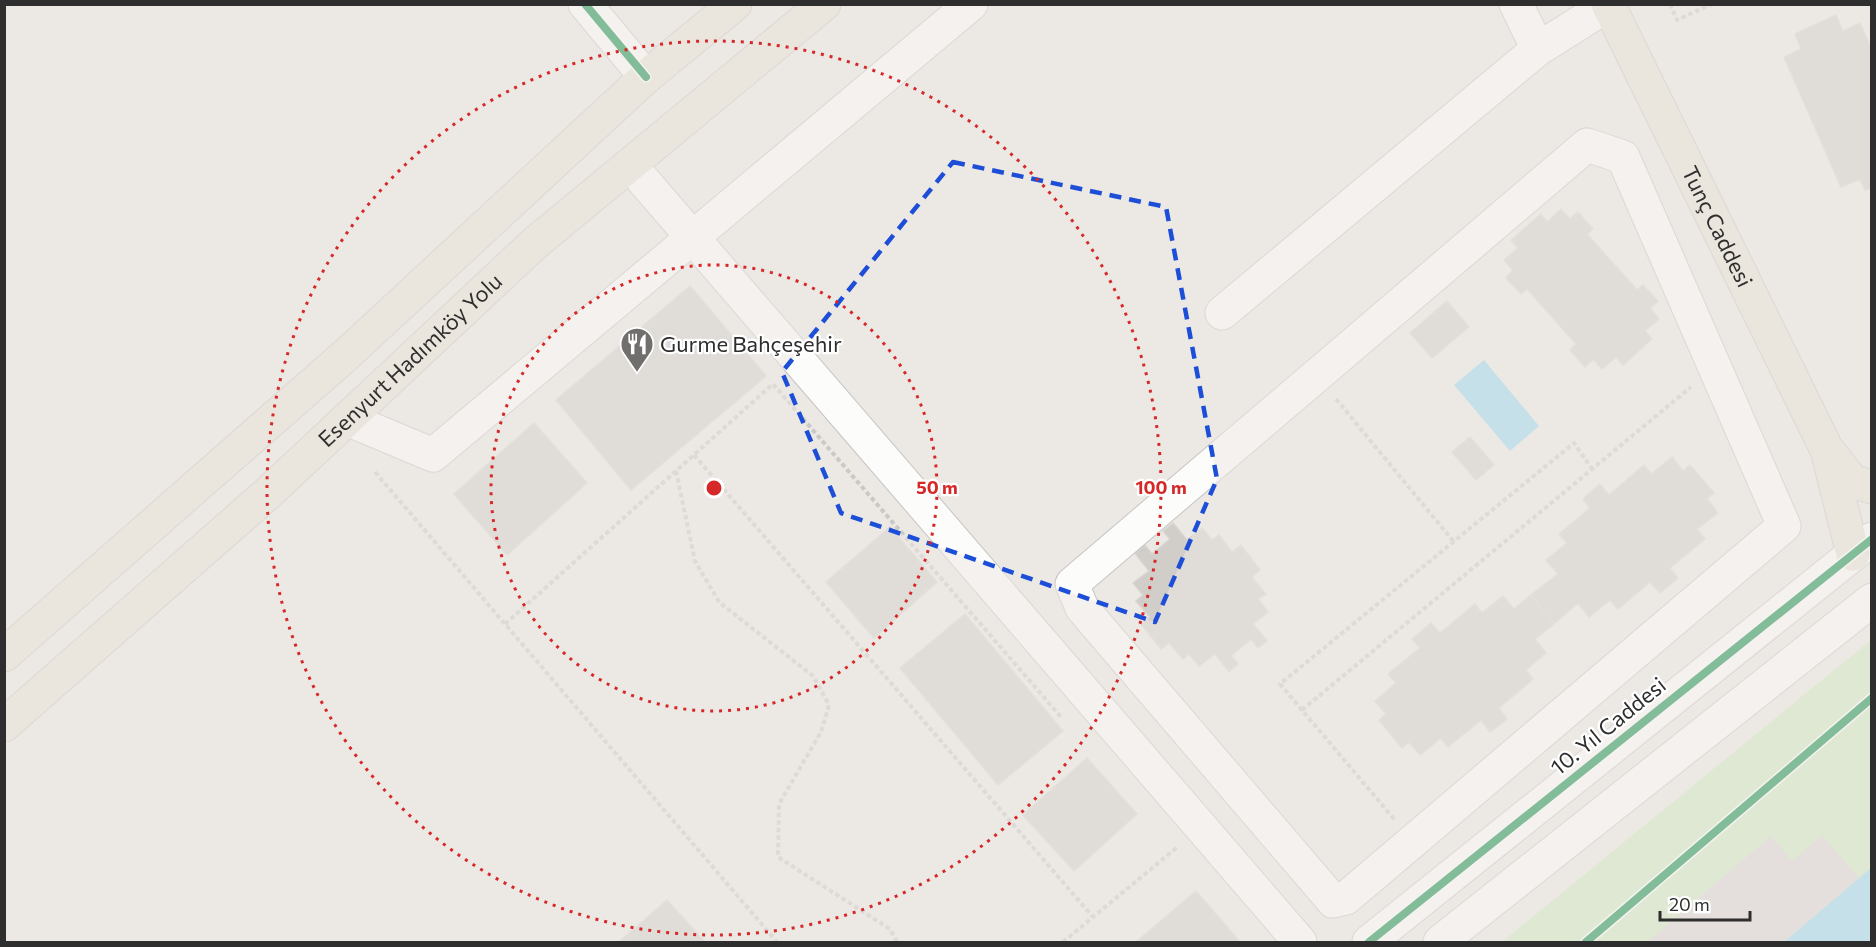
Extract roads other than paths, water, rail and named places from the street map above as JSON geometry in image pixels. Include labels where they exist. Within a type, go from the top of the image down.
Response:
[{"type":"main road","name":"Esenyurt Hadımköy Yolu","points":[[4,655],[347,354],[646,77],[735,4]]},
{"type":"main road","name":"Esenyurt Hadımköy Yolu","points":[[4,725],[267,494],[534,244],[824,4]]},
{"type":"main road","name":"Tunç Caddesi","points":[[1608,5],[1826,447],[1862,547]]},
{"type":"main road","name":"Tunç Caddesi","points":[[1826,447],[1852,481],[1872,487]]},
{"type":"street","points":[[585,4],[646,77]]},
{"type":"street","points":[[347,419],[433,455],[971,4]]},
{"type":"street","points":[[1516,4],[1538,49]]},
{"type":"street","points":[[1222,313],[1538,49],[1608,5]]},
{"type":"street","points":[[1587,145],[1623,157],[1784,526],[1413,842],[1346,898],[1333,901],[1082,608],[1072,584],[1587,145]]},
{"type":"street","points":[[630,165],[1300,942]]},
{"type":"street","name":"10. Yıl Caddesi","points":[[1369,942],[1862,547]]},
{"type":"street","points":[[1440,942],[1872,600]]},
{"type":"water","points":[[1484,360],[1539,426],[1510,451],[1454,385]]},
{"type":"water","points":[[1871,868],[1871,942],[1784,942]]},
{"type":"place","name":"Gurme Bahçeşehir","points":[[637,373]]}]
